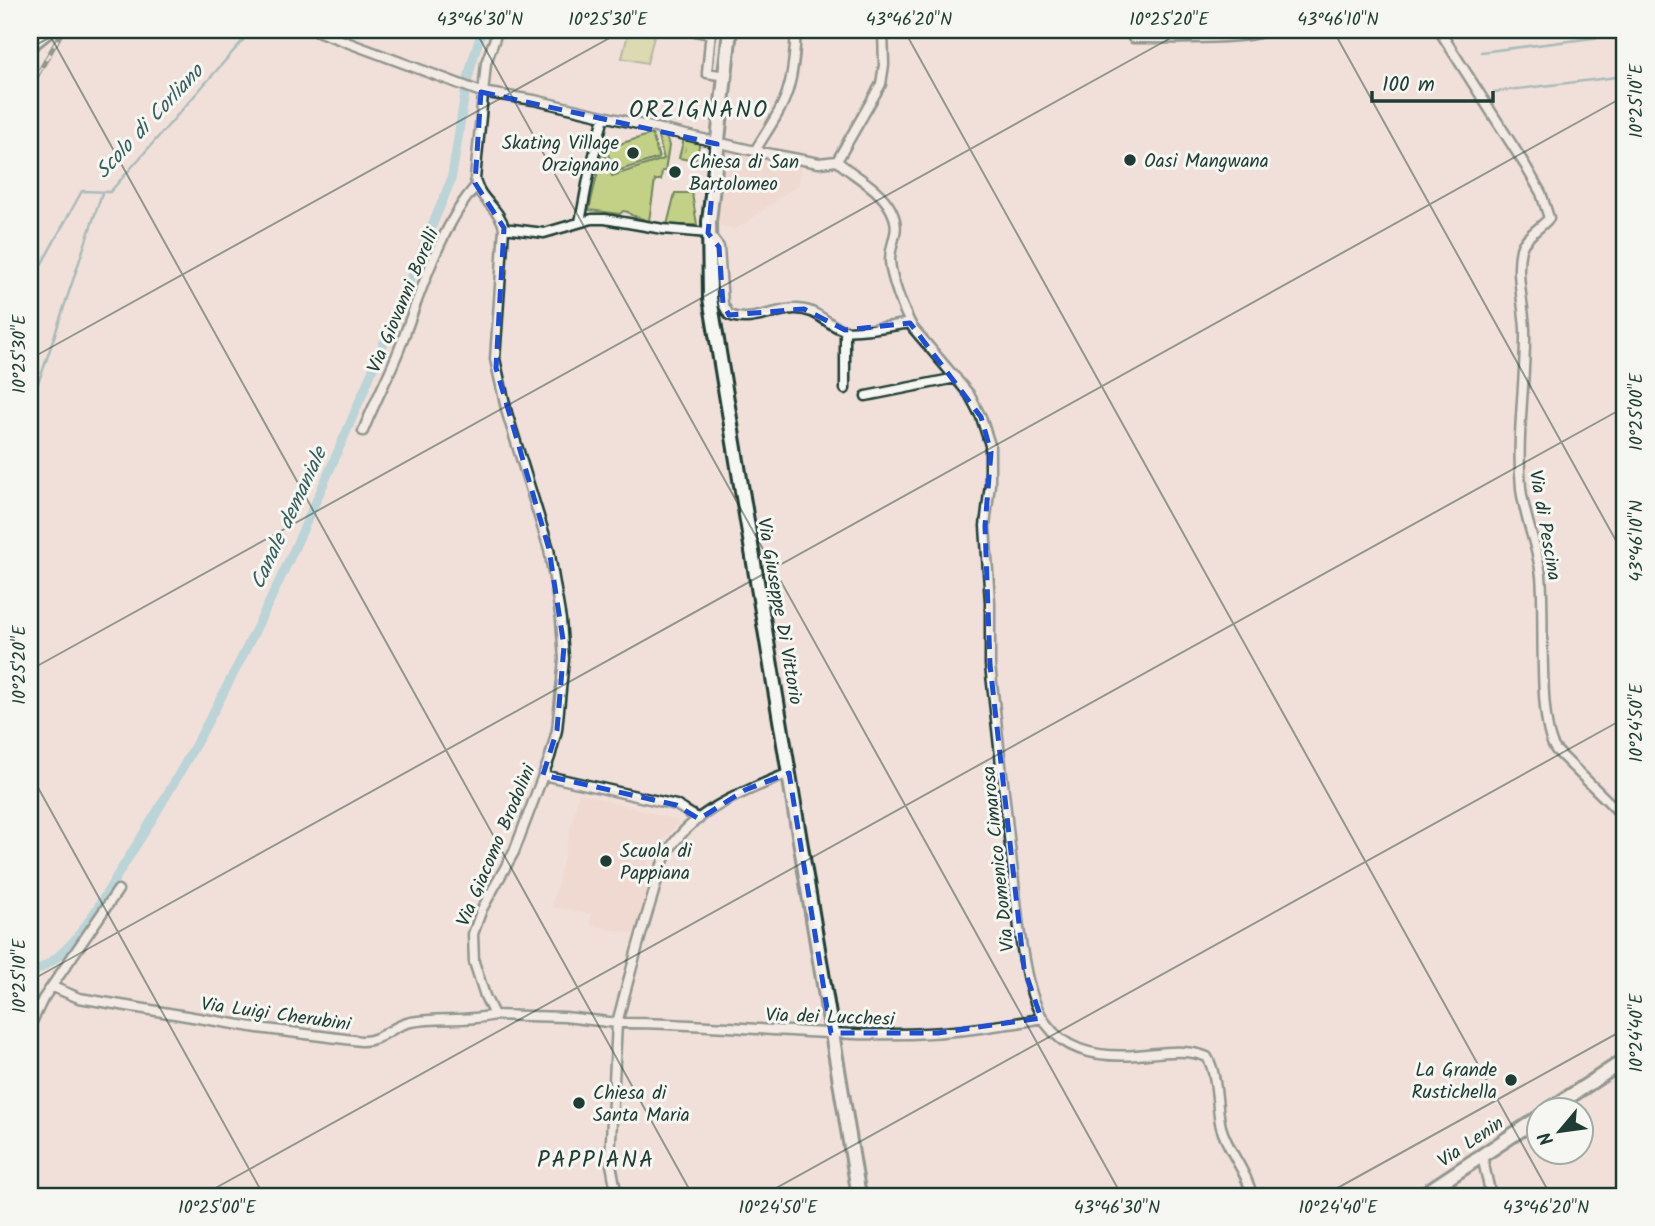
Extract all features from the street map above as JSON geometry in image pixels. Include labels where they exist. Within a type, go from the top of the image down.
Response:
[{"type":"main road","points":[[30,45],[49,30]]},
{"type":"main road","name":"Via Giuseppe Di Vittorio","points":[[730,30],[708,233],[712,314],[859,1196]]},
{"type":"main road","points":[[1571,1096],[1625,1060]]},
{"type":"main road","name":"Via Lenin","points":[[1421,1196],[1526,1126]]},
{"type":"street","points":[[314,30],[457,83],[472,86],[481,92],[534,100],[718,144],[819,163],[837,161],[881,84],[884,65],[883,30]]},
{"type":"street","points":[[498,30],[486,63],[481,92],[475,179],[482,196],[498,212],[504,228],[544,233],[580,222],[606,219],[663,229],[708,233],[719,247],[723,304],[729,315],[746,318],[804,309],[845,330],[910,323]]},
{"type":"street","points":[[690,30],[711,32],[707,73],[725,76]]},
{"type":"street","points":[[755,151],[789,88],[796,30]]},
{"type":"street","points":[[1132,30],[1133,38],[1241,36],[1256,35],[1268,30]]},
{"type":"street","name":"Via di Pescina","points":[[1439,30],[1525,165],[1541,193],[1549,218],[1521,249],[1525,334],[1519,438],[1524,507],[1541,573],[1543,662],[1550,737],[1556,750],[1625,818]]},
{"type":"street","points":[[580,222],[604,117]]},
{"type":"street","name":"Via Domenico Cimarosa","points":[[837,161],[882,197],[894,216],[897,228],[890,264],[910,323],[975,404],[990,445],[990,484],[985,526],[990,602],[990,665],[1024,968],[1032,998],[1041,1018],[1068,1042],[1093,1054],[1180,1052],[1207,1058],[1210,1061],[1222,1128],[1230,1150],[1246,1175],[1252,1196]]},
{"type":"street","name":"Via Giovanni Borelli","points":[[363,431],[427,276],[464,199],[476,186]]},
{"type":"street","name":"Via Giacomo Brodolini","points":[[494,1015],[474,962],[473,933],[482,909],[514,852],[543,775],[557,730],[564,646],[549,549],[502,395],[495,359],[504,228]]},
{"type":"street","points":[[845,330],[845,389]]},
{"type":"street","points":[[866,396],[956,378]]},
{"type":"street","points":[[617,1196],[610,1159],[617,1023],[663,863],[671,847],[699,820],[745,790],[789,773]]},
{"type":"street","points":[[543,775],[676,805],[699,820]]},
{"type":"street","points":[[30,1026],[43,999],[118,890]]},
{"type":"street","name":"Via Luigi Cherubini","points":[[53,987],[79,998],[258,1028],[361,1041],[376,1040],[408,1022],[474,1020],[494,1015]]},
{"type":"street","points":[[494,1015],[565,1017],[617,1023]]},
{"type":"street","name":"Via dei Lucchesi","points":[[617,1023],[867,1035],[938,1033],[1041,1018]]},
{"type":"street","points":[[1482,1156],[1491,1196]]},
{"type":"highlighted area","points":[[481,92],[717,144],[708,233],[719,247],[723,304],[729,315],[804,309],[845,330],[910,323],[981,417],[991,452],[985,526],[990,665],[1024,968],[1041,1018],[938,1033],[831,1033],[789,773],[745,790],[699,819],[676,805],[543,775],[557,730],[564,646],[549,549],[496,368],[504,228],[475,183]]},
{"type":"shaded area","points":[[726,151],[801,165],[799,184],[735,229],[716,225]]},
{"type":"shaded area","name":"Scuola di Pappiana","points":[[579,793],[677,820],[678,824],[664,839],[659,854],[650,852],[647,869],[654,871],[634,934],[590,925],[591,914],[552,907]]},
{"type":"green space","points":[[629,30],[647,35],[655,33],[647,63],[622,58]]},
{"type":"green space","points":[[657,133],[666,135],[669,146],[665,171],[662,171],[661,180],[655,180],[649,221],[623,211],[620,214],[589,210],[603,149],[612,176],[664,159]]},
{"type":"green space","name":"Skating Village Orzignano","points":[[652,134],[659,158],[614,172],[606,148]]},
{"type":"green space","points":[[684,138],[700,142],[695,161],[679,158]]},
{"type":"green space","points":[[675,193],[692,193],[697,225],[667,225]]},
{"type":"waterway","name":"Scolo di Corliano","points":[[30,285],[82,191],[110,192],[252,30]]},
{"type":"waterway","name":"Canale demaniale","points":[[30,973],[61,954],[96,910],[174,782],[263,615],[342,442],[451,180],[467,85],[483,30]]},
{"type":"waterway","points":[[1481,52],[1625,34]]},
{"type":"waterway","points":[[1494,92],[1625,76]]},
{"type":"waterway","name":"Scolo di Corliano","points":[[30,402],[102,193]]},
{"type":"railway","points":[[30,88],[63,30]]},
{"type":"place","name":"Skating Village Orzignano","points":[[633,153]]},
{"type":"place","name":"Oasi Mangwana","points":[[1130,160]]},
{"type":"place","name":"Chiesa di San Bartolomeo","points":[[675,172]]},
{"type":"place","name":"Scuola di Pappiana","points":[[606,861]]},
{"type":"place","name":"La Grande Rustichella","points":[[1511,1080]]},
{"type":"place","name":"Chiesa di Santa Maria","points":[[579,1103]]},
{"type":"district","name":"ORZIGNANO","points":[[699,109]]},
{"type":"district","name":"PAPPIANA","points":[[596,1159]]}]
